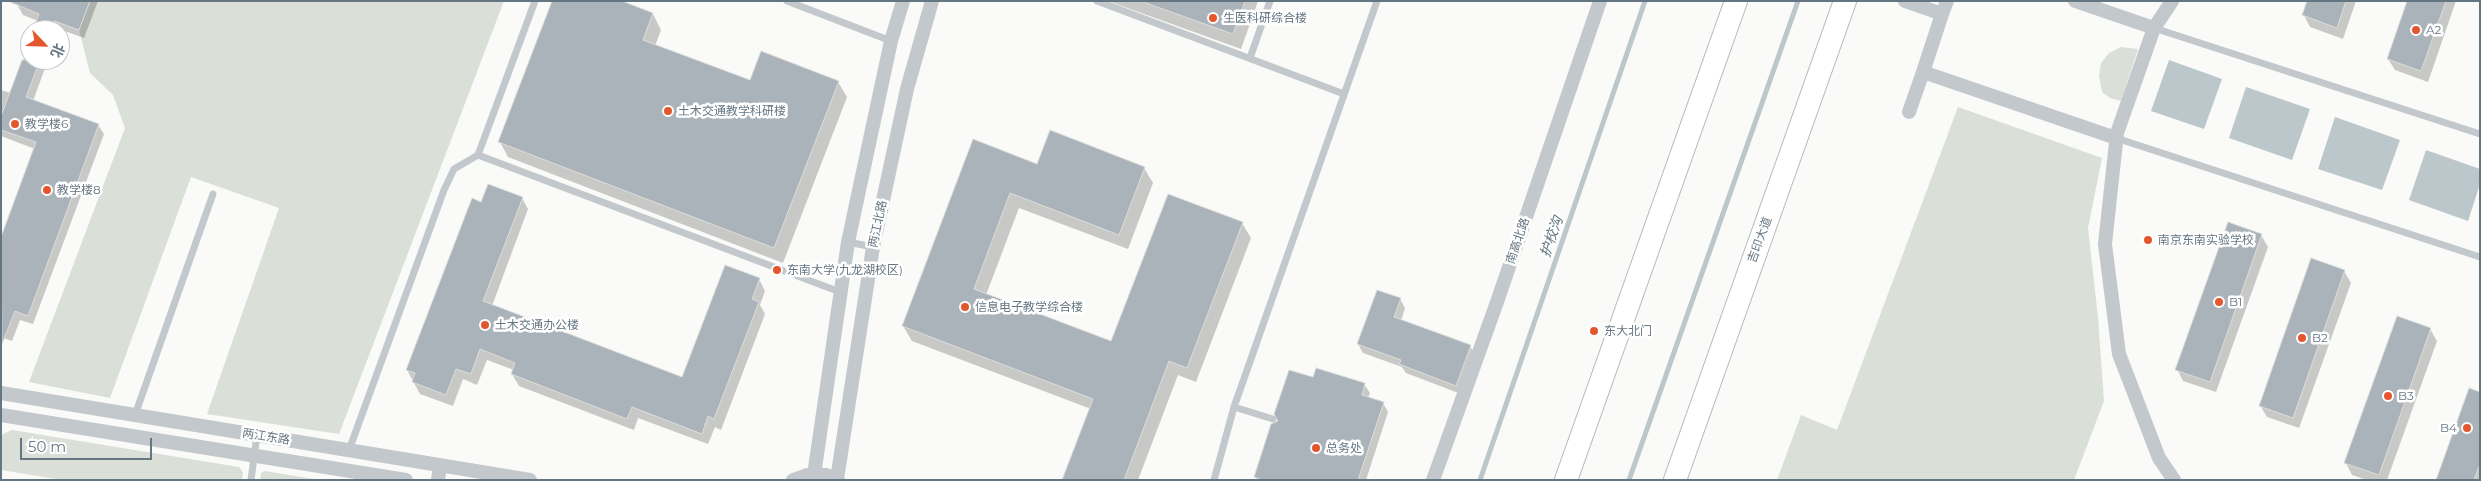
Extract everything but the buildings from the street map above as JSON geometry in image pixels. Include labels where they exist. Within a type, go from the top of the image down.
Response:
[{"type":"main road","points":[[1566,480],[1736,1]]},
{"type":"main road","name":"吉印大道","points":[[1675,480],[1845,1]]},
{"type":"street","points":[[814,475],[848,242],[891,41],[903,1]]},
{"type":"street","name":"两江北路","points":[[837,480],[873,247],[907,89],[932,1]]},
{"type":"street","name":"南高北路","points":[[1432,480],[1493,312],[1600,1]]},
{"type":"street","points":[[1905,1],[1944,8],[1909,112]]},
{"type":"street","points":[[2076,1],[2154,28]]},
{"type":"street","points":[[2172,1],[2154,28],[2116,138],[2105,244],[2119,354],[2159,458],[2174,480]]},
{"type":"street","points":[[1923,72],[2116,138]]},
{"type":"street","name":"两江东路","points":[[2,396],[134,415],[530,480]]},
{"type":"street","name":"两江东路","points":[[1,415],[406,480]]},
{"type":"street","points":[[438,480],[440,465]]},
{"type":"street","points":[[792,480],[814,475],[826,476],[837,480]]},
{"type":"lane","points":[[349,450],[444,190],[454,169],[478,155],[536,1]]},
{"type":"lane","points":[[786,1],[891,41]]},
{"type":"lane","points":[[1098,1],[1344,94]]},
{"type":"lane","points":[[1250,58],[1270,1]]},
{"type":"lane","points":[[1214,480],[1234,408],[1377,1]]},
{"type":"lane","points":[[2154,28],[2480,134]]},
{"type":"lane","points":[[2116,138],[2480,257]]},
{"type":"lane","points":[[478,155],[840,292]]},
{"type":"lane","points":[[134,415],[213,194]]},
{"type":"lane","points":[[848,242],[873,247]]},
{"type":"lane","points":[[1234,408],[1273,419]]},
{"type":"lane","points":[[251,480],[258,435]]},
{"type":"shaded area","points":[[90,1],[504,1],[339,434],[207,414],[279,208],[191,177],[110,398],[29,382],[125,128],[113,95],[90,73],[79,30]]},
{"type":"shaded area","points":[[2121,47],[2138,49],[2121,101],[2110,98],[2102,92],[2099,76],[2101,63],[2109,53]]},
{"type":"shaded area","points":[[2169,60],[2222,79],[2204,129],[2151,111]]},
{"type":"shaded area","points":[[2246,87],[2310,109],[2292,160],[2229,138]]},
{"type":"shaded area","points":[[1958,107],[2102,158],[2088,228],[2098,317],[2104,401],[2074,480],[1777,480],[1801,415],[1837,430]]},
{"type":"shaded area","points":[[2335,117],[2400,140],[2382,190],[2318,169]]},
{"type":"shaded area","points":[[2426,150],[2480,169],[2480,184],[2468,221],[2409,200]]},
{"type":"shaded area","points":[[12,430],[239,467],[243,472],[242,480],[62,480],[1,470],[1,439],[3,434]]},
{"type":"shaded area","points":[[265,471],[320,480],[260,480],[261,473]]},
{"type":"waterway","name":"护校沟","points":[[1480,480],[1645,1]]},
{"type":"waterway","points":[[1629,480],[1798,1]]},
{"type":"place","name":"生医科研综合楼","points":[[1213,18]]},
{"type":"place","name":"A2","points":[[2416,30]]},
{"type":"place","name":"土木交通教学科研楼","points":[[668,111]]},
{"type":"place","name":"教学楼6","points":[[15,124]]},
{"type":"place","name":"教学楼8","points":[[47,190]]},
{"type":"place","name":"南京东南实验学校","points":[[2148,240]]},
{"type":"place","name":"东南大学(九龙湖校区)","points":[[777,270]]},
{"type":"place","name":"B1","points":[[2219,302]]},
{"type":"place","name":"信息电子教学综合楼","points":[[965,307]]},
{"type":"place","name":"土木交通办公楼","points":[[485,325]]},
{"type":"place","name":"东大北门","points":[[1594,331]]},
{"type":"place","name":"B2","points":[[2302,338]]},
{"type":"place","name":"B3","points":[[2388,396]]},
{"type":"place","name":"B4","points":[[2467,428]]},
{"type":"place","name":"总务处","points":[[1316,448]]}]
